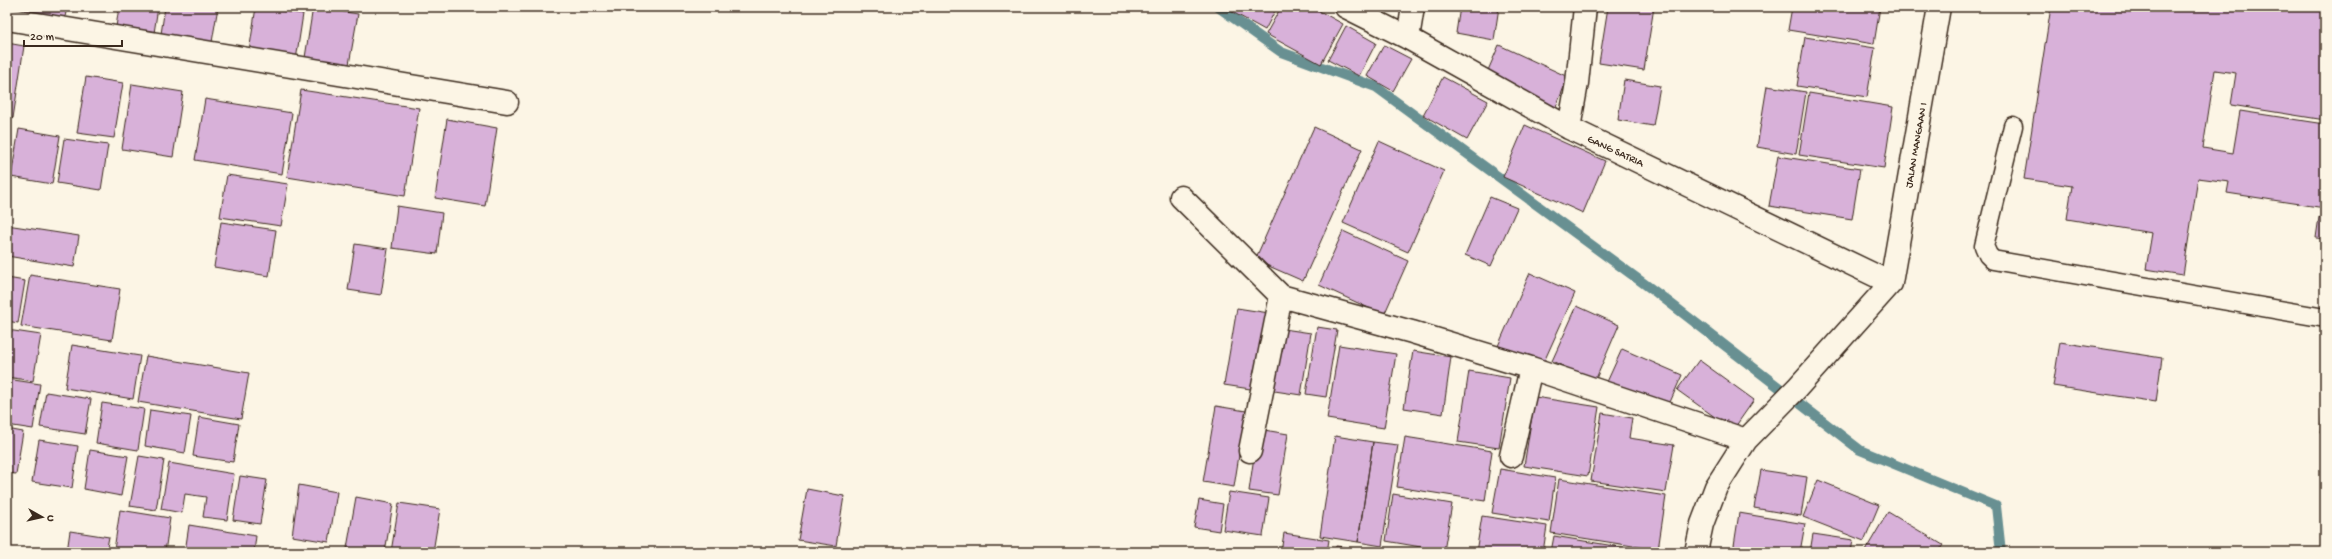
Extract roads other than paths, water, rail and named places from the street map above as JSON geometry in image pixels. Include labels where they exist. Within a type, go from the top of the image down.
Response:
[{"type":"street","name":"GANG SATRIA","points":[[1346,7],[1408,38],[1569,128],[1891,283]]},
{"type":"street","points":[[1408,38],[1413,7]]},
{"type":"street","points":[[1569,128],[1577,83],[1585,7]]},
{"type":"street","name":"JALAN MANGAAN I","points":[[1891,283],[1939,7]]},
{"type":"street","points":[[7,19],[507,102]]},
{"type":"street","points":[[1181,197],[1281,296],[1412,332],[1531,368],[1746,440]]},
{"type":"street","points":[[1696,552],[1702,524],[1716,487],[1746,440],[1797,388],[1891,283]]},
{"type":"street","points":[[1250,451],[1281,296]]},
{"type":"street","points":[[1511,456],[1531,368]]},
{"type":"lane","points":[[2013,126],[1984,246],[1988,255],[1993,260],[2325,318]]},
{"type":"waterway","points":[[1218,7],[1281,52],[1376,87],[1657,293],[1860,450],[1996,506],[2001,552]]}]
